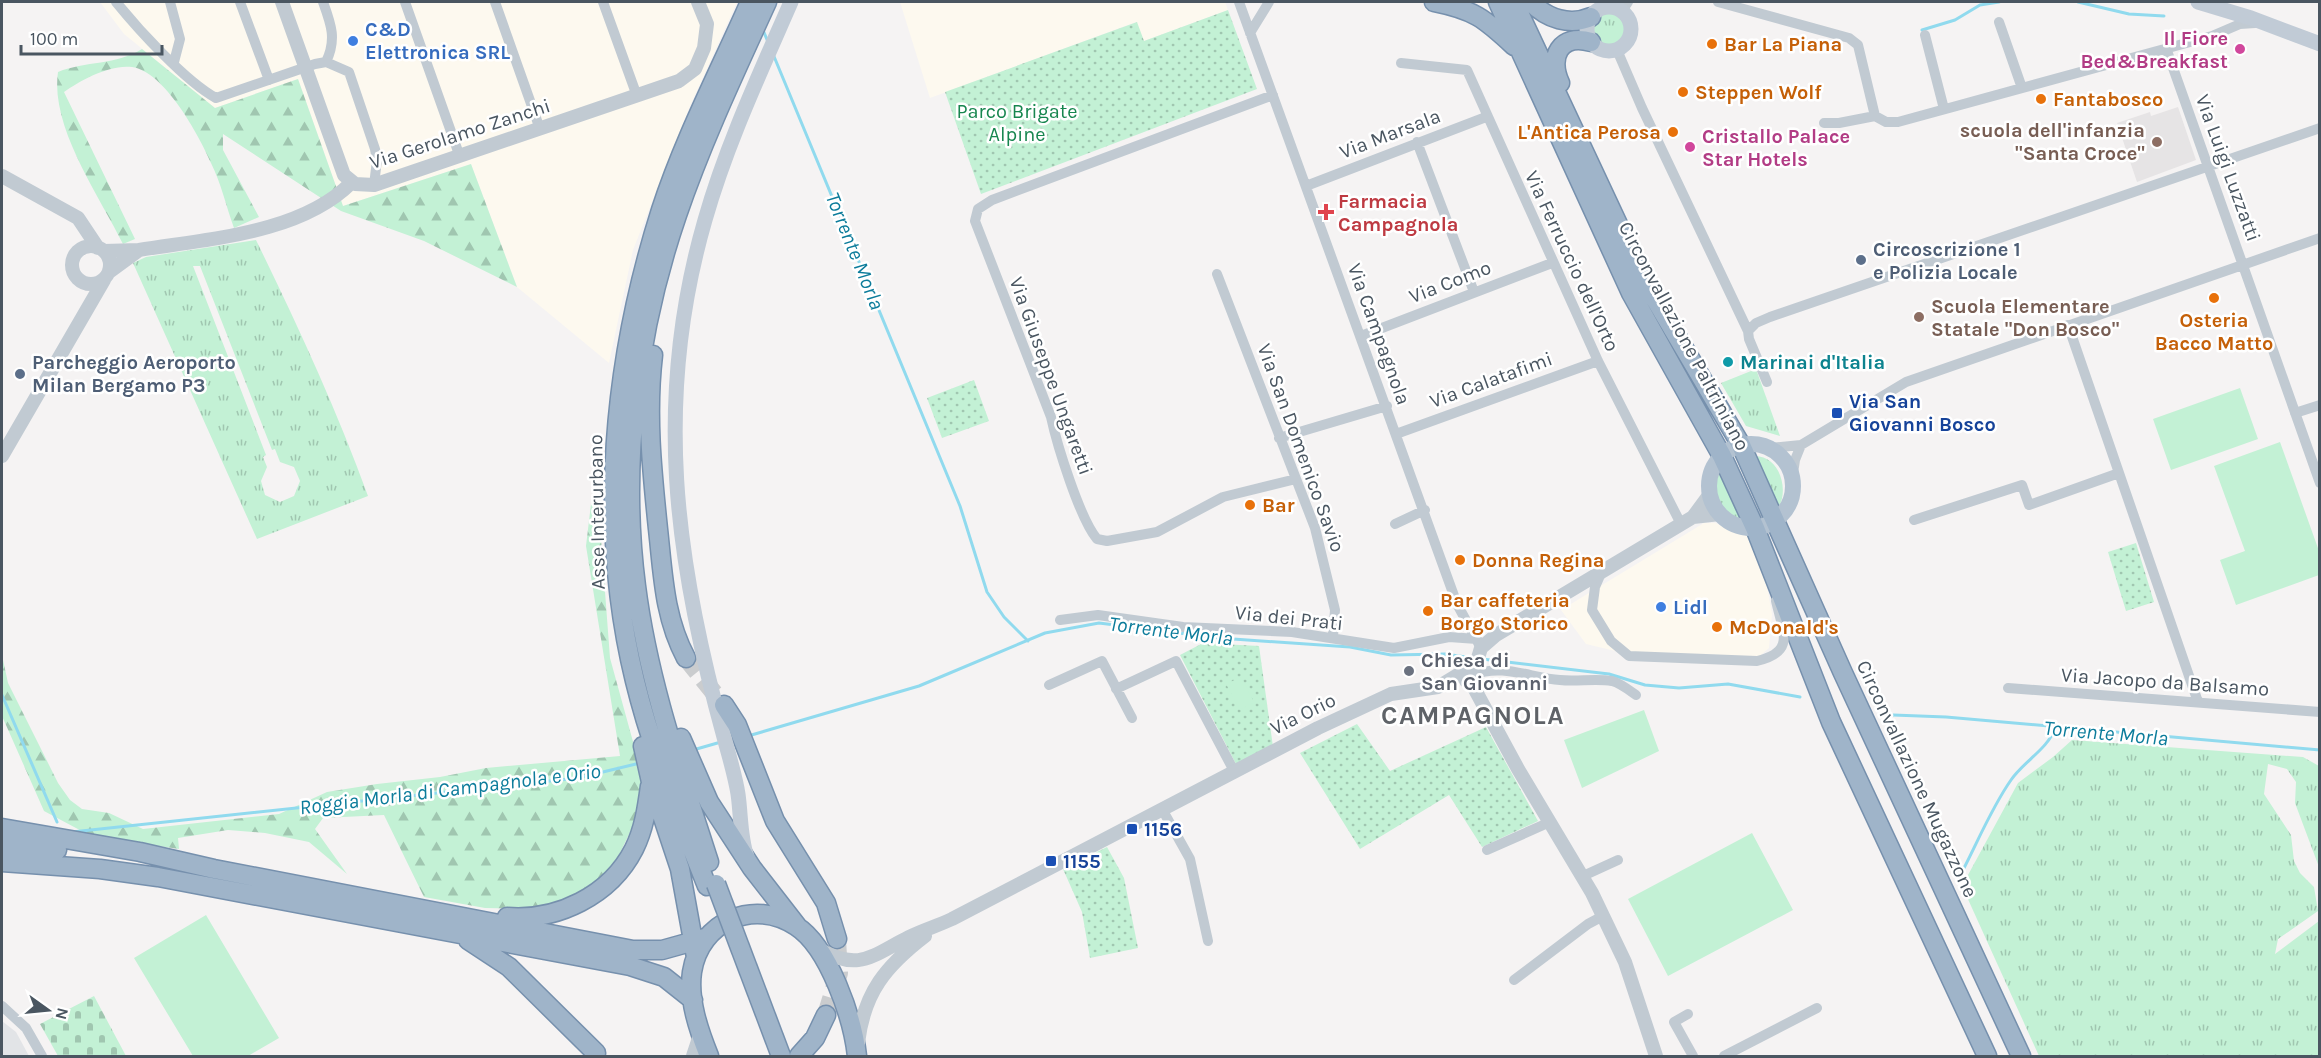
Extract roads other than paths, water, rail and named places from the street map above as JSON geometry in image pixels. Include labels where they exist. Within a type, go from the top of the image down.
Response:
[{"type":"highway","name":"Asse Interurbano","points":[[661,742],[624,666],[614,602],[608,521],[614,478],[618,405],[642,277],[674,175],[750,2]]},
{"type":"highway","name":"Asse Interurbano","points":[[767,2],[732,78],[677,216],[655,289],[645,342],[631,458],[632,538],[636,587],[652,672],[666,772],[781,1056]]},
{"type":"highway","points":[[1434,2],[1469,9],[1489,22],[1522,53]]},
{"type":"highway","name":"Circonvallazione Paltriniano","points":[[1498,2],[1631,292],[1722,456],[1755,528]]},
{"type":"highway","name":"Circonvallazione Paltriniano","points":[[1514,2],[1635,260],[1672,333],[1741,445],[1776,519]]},
{"type":"highway","points":[[1532,2],[1545,13],[1570,22],[1599,9]]},
{"type":"highway","points":[[1591,42],[1577,39],[1565,43],[1556,54],[1554,70],[1635,245],[1635,260]]},
{"type":"highway","points":[[686,658],[674,635],[666,605],[650,451],[653,361],[658,320],[674,247],[721,119],[732,78]]},
{"type":"highway","name":"Circonvallazione Mugazzone","points":[[1776,519],[1843,673],[2021,1056]]},
{"type":"highway","points":[[1755,528],[1831,722],[1987,1056]]},
{"type":"highway","points":[[727,717],[754,764],[775,820],[826,903],[837,939]]},
{"type":"highway","points":[[661,742],[680,869],[698,946],[692,982],[693,1000],[700,1035],[709,1056]]},
{"type":"highway","points":[[666,772],[709,802],[752,868],[818,949],[840,994],[857,1054]]},
{"type":"highway","points":[[383,902],[425,903],[521,918],[537,917],[578,904],[610,881],[634,849],[666,772]]},
{"type":"highway","points":[[2,828],[140,852],[214,869],[633,950],[698,946],[724,921],[745,914],[776,915],[798,926]]},
{"type":"highway","points":[[2,845],[214,869]]},
{"type":"highway","points":[[2,862],[48,864],[158,878],[438,929],[652,972],[674,982],[693,1000]]},
{"type":"highway","points":[[2,873],[158,878]]},
{"type":"highway","name":"Asse Interurbano","points":[[711,885],[769,1056]]},
{"type":"highway","points":[[438,929],[472,941],[510,967],[596,1053]]},
{"type":"highway","points":[[799,1056],[815,1038],[826,1016]]},
{"type":"main road","points":[[752,868],[744,850],[727,717],[700,644],[680,537],[673,450],[673,410],[687,298],[705,220],[717,182],[791,2]]},
{"type":"main road","points":[[2198,2],[2267,24],[2319,44]]},
{"type":"main road","points":[[1625,6],[1631,29],[1628,42],[1617,50],[1602,51],[1591,42],[1587,29],[1599,9],[1625,6]]},
{"type":"main road","points":[[1756,444],[1769,448],[1785,461],[1792,480],[1790,502],[1776,519],[1755,528],[1739,526],[1720,514],[1710,494],[1710,476],[1722,456],[1741,445],[1756,444]]},
{"type":"street","points":[[116,2],[174,62],[206,92],[216,98],[326,62],[349,72],[375,149],[377,159],[374,185]]},
{"type":"street","points":[[170,2],[180,39],[174,62]]},
{"type":"street","points":[[240,2],[269,80]]},
{"type":"street","name":"Via Gerolamo Zanchi","points":[[282,2],[344,175],[351,183],[374,185],[679,81],[694,69],[704,48],[707,24],[698,2]]},
{"type":"street","points":[[323,2],[334,32],[331,51],[326,62]]},
{"type":"street","points":[[405,2],[460,157]]},
{"type":"street","points":[[495,2],[540,129]]},
{"type":"street","points":[[603,2],[637,96]]},
{"type":"street","name":"Via Campagnola","points":[[1239,2],[1425,510],[1457,604],[1478,647]]},
{"type":"street","points":[[1250,33],[1269,2]]},
{"type":"street","points":[[1718,2],[1849,39],[1858,45],[1875,116]]},
{"type":"street","points":[[2221,9],[2228,21],[2223,32]]},
{"type":"street","points":[[1999,22],[2022,88]]},
{"type":"street","points":[[1824,123],[1839,123],[1875,116],[1886,122],[1898,122],[2223,32],[2246,23],[2267,24]]},
{"type":"street","points":[[1924,35],[1944,109]]},
{"type":"street","name":"Via Luigi Luzzatti","points":[[2166,48],[2319,483]]},
{"type":"street","points":[[1617,50],[1642,108],[1748,331],[1749,339],[1767,382]]},
{"type":"street","name":"Via Ferruccio dell'Orto","points":[[1401,63],[1467,70],[1486,117],[1598,361],[1687,520]]},
{"type":"street","name":"Via Giuseppe Ungaretti","points":[[1273,95],[992,200],[983,204],[977,212],[975,221],[1051,417],[1053,432],[1076,494],[1097,539],[1107,541],[1157,532],[1223,497],[1296,479]]},
{"type":"street","name":"Via Marsala","points":[[1306,186],[1486,117]]},
{"type":"street","points":[[1748,331],[1756,323],[1770,317],[2319,128]]},
{"type":"street","points":[[1417,142],[1474,292]]},
{"type":"street","points":[[2,176],[83,222],[109,259],[106,276],[82,321],[2,456]]},
{"type":"street","points":[[76,253],[87,247],[139,250],[230,235],[271,225],[330,202],[351,183]]},
{"type":"street","points":[[61,208],[76,224],[80,234],[72,270],[81,282],[85,300],[82,321]]},
{"type":"street","points":[[1769,448],[1801,446],[1906,382],[2319,238]]},
{"type":"street","points":[[81,282],[94,284],[139,250]]},
{"type":"street","name":"Via Como","points":[[1361,336],[1552,263]]},
{"type":"street","name":"Via San Domenico Savio","points":[[1217,274],[1316,528],[1335,610],[1333,638]]},
{"type":"street","points":[[2068,325],[2198,702]]},
{"type":"street","name":"Via Calatafimi","points":[[1396,434],[1598,361]]},
{"type":"street","points":[[2295,413],[2319,405]]},
{"type":"street","points":[[1280,438],[1387,406]]},
{"type":"street","points":[[1792,480],[1795,460],[1801,446]]},
{"type":"street","points":[[1914,520],[2022,485],[2029,505],[2119,473]]},
{"type":"street","points":[[1656,1056],[1625,962],[1603,916],[1583,876],[1484,705],[1470,671],[1478,647],[1687,520],[1710,494]]},
{"type":"street","points":[[1395,524],[1425,510]]},
{"type":"street","points":[[1687,520],[1720,514]]},
{"type":"street","points":[[1602,572],[1595,586],[1592,610],[1611,641],[1629,656],[1756,661],[1774,656],[1780,651],[1785,636],[1772,587],[1770,566]]},
{"type":"street","name":"Via dei Prati","points":[[1060,620],[1098,615],[1183,627],[1292,632],[1394,648],[1449,637],[1478,647]]},
{"type":"street","points":[[1049,685],[1102,661],[1132,718]]},
{"type":"street","points":[[1116,689],[1176,661],[1234,771]]},
{"type":"street","points":[[1470,671],[1494,670],[1536,674],[1547,679],[1563,681],[1613,681],[1636,695]]},
{"type":"street","name":"Via Orio","points":[[857,1054],[863,1014],[877,982],[890,965],[929,930],[1318,728],[1391,694],[1438,687],[1470,671]]},
{"type":"street","name":"Via Jacopo da Balsamo","points":[[2008,688],[2319,712]]},
{"type":"street","points":[[1162,809],[1190,859],[1208,941]]},
{"type":"street","points":[[1487,850],[1550,822]]},
{"type":"street","points":[[1583,876],[1618,860]]},
{"type":"street","points":[[1514,980],[1588,924],[1603,916]]},
{"type":"street","name":"Via Orio","points":[[818,949],[844,960],[866,960],[922,930],[929,930]]},
{"type":"street","points":[[2,1006],[26,1028],[42,1056]]},
{"type":"street","points":[[1724,1056],[1817,1008]]},
{"type":"street","points":[[1688,1014],[1674,1022],[1693,1056]]},
{"type":"street","points":[[693,1056],[700,1035]]},
{"type":"waterway","points":[[1922,30],[1955,20],[1980,5],[1999,2]]},
{"type":"waterway","points":[[2078,2],[2129,14],[2164,16]]},
{"type":"waterway","name":"Torrente Morla","points":[[763,30],[768,42]]},
{"type":"waterway","name":"Torrente Morla","points":[[773,54],[960,506],[987,592],[1004,617],[1028,641]]},
{"type":"waterway","name":"Torrente Morla","points":[[748,736],[919,686],[1045,633],[1099,623],[1219,638],[1350,647],[1391,655],[1445,654],[1473,658]]},
{"type":"waterway","name":"Torrente Morla","points":[[1482,659],[1609,674],[1645,685],[1679,688],[1728,684],[1800,697]]},
{"type":"waterway","points":[[2,695],[57,822]]},
{"type":"waterway","name":"Torrente Morla","points":[[1893,715],[1946,717],[2320,750]]},
{"type":"waterway","points":[[1963,870],[2004,790],[2016,773],[2047,742],[2055,728]]},
{"type":"waterway","name":"Roggia Morla di Campagnola e Orio","points":[[693,750],[721,742]]},
{"type":"waterway","name":"Roggia Morla di Campagnola e Orio","points":[[72,832],[578,778],[640,763]]},
{"type":"tunnel","points":[[686,658],[715,694]]},
{"type":"tunnel","points":[[826,1015],[839,973],[837,939]]},
{"type":"place","name":"C&D Elettronica SRL","points":[[353,41]]},
{"type":"place","name":"Bar La Piana","points":[[1712,44]]},
{"type":"place","name":"Il Fiore Bed&Breakfast","points":[[2240,49]]},
{"type":"place","name":"Steppen Wolf","points":[[1683,92]]},
{"type":"place","name":"Fantabosco","points":[[2041,99]]},
{"type":"place","name":"L'Antica Perosa","points":[[1673,132]]},
{"type":"place","name":"scuola dell'infanzia \"Santa Croce\"","points":[[2157,142]]},
{"type":"place","name":"Cristallo Palace Star Hotels","points":[[1690,147]]},
{"type":"place","name":"Farmacia Campagnola","points":[[1326,212]]},
{"type":"place","name":"Circoscrizione 1 e Polizia Locale","points":[[1861,260]]},
{"type":"place","name":"Osteria Bacco Matto","points":[[2214,298]]},
{"type":"place","name":"Scuola Elementare Statale \"Don Bosco\"","points":[[1919,317]]},
{"type":"place","name":"Marinai d'Italia","points":[[1728,362]]},
{"type":"place","name":"Parcheggio Aeroporto Milan Bergamo P3","points":[[20,374]]},
{"type":"place","name":"Via San Giovanni Bosco","points":[[1837,413]]},
{"type":"place","name":"Bar","points":[[1250,505]]},
{"type":"place","name":"Donna Regina","points":[[1460,560]]},
{"type":"place","name":"Lidl","points":[[1661,607]]},
{"type":"place","name":"Bar caffeteria Borgo Storico","points":[[1428,611]]},
{"type":"place","name":"McDonald's","points":[[1717,627]]},
{"type":"place","name":"Chiesa di San Giovanni","points":[[1409,671]]},
{"type":"place","name":"1156","points":[[1132,829]]},
{"type":"place","name":"1155","points":[[1051,861]]},
{"type":"district","name":"CAMPAGNOLA","points":[[1473,715]]},
{"type":"park label","name":"Parco Brigate Alpine","points":[[1017,122]]}]
